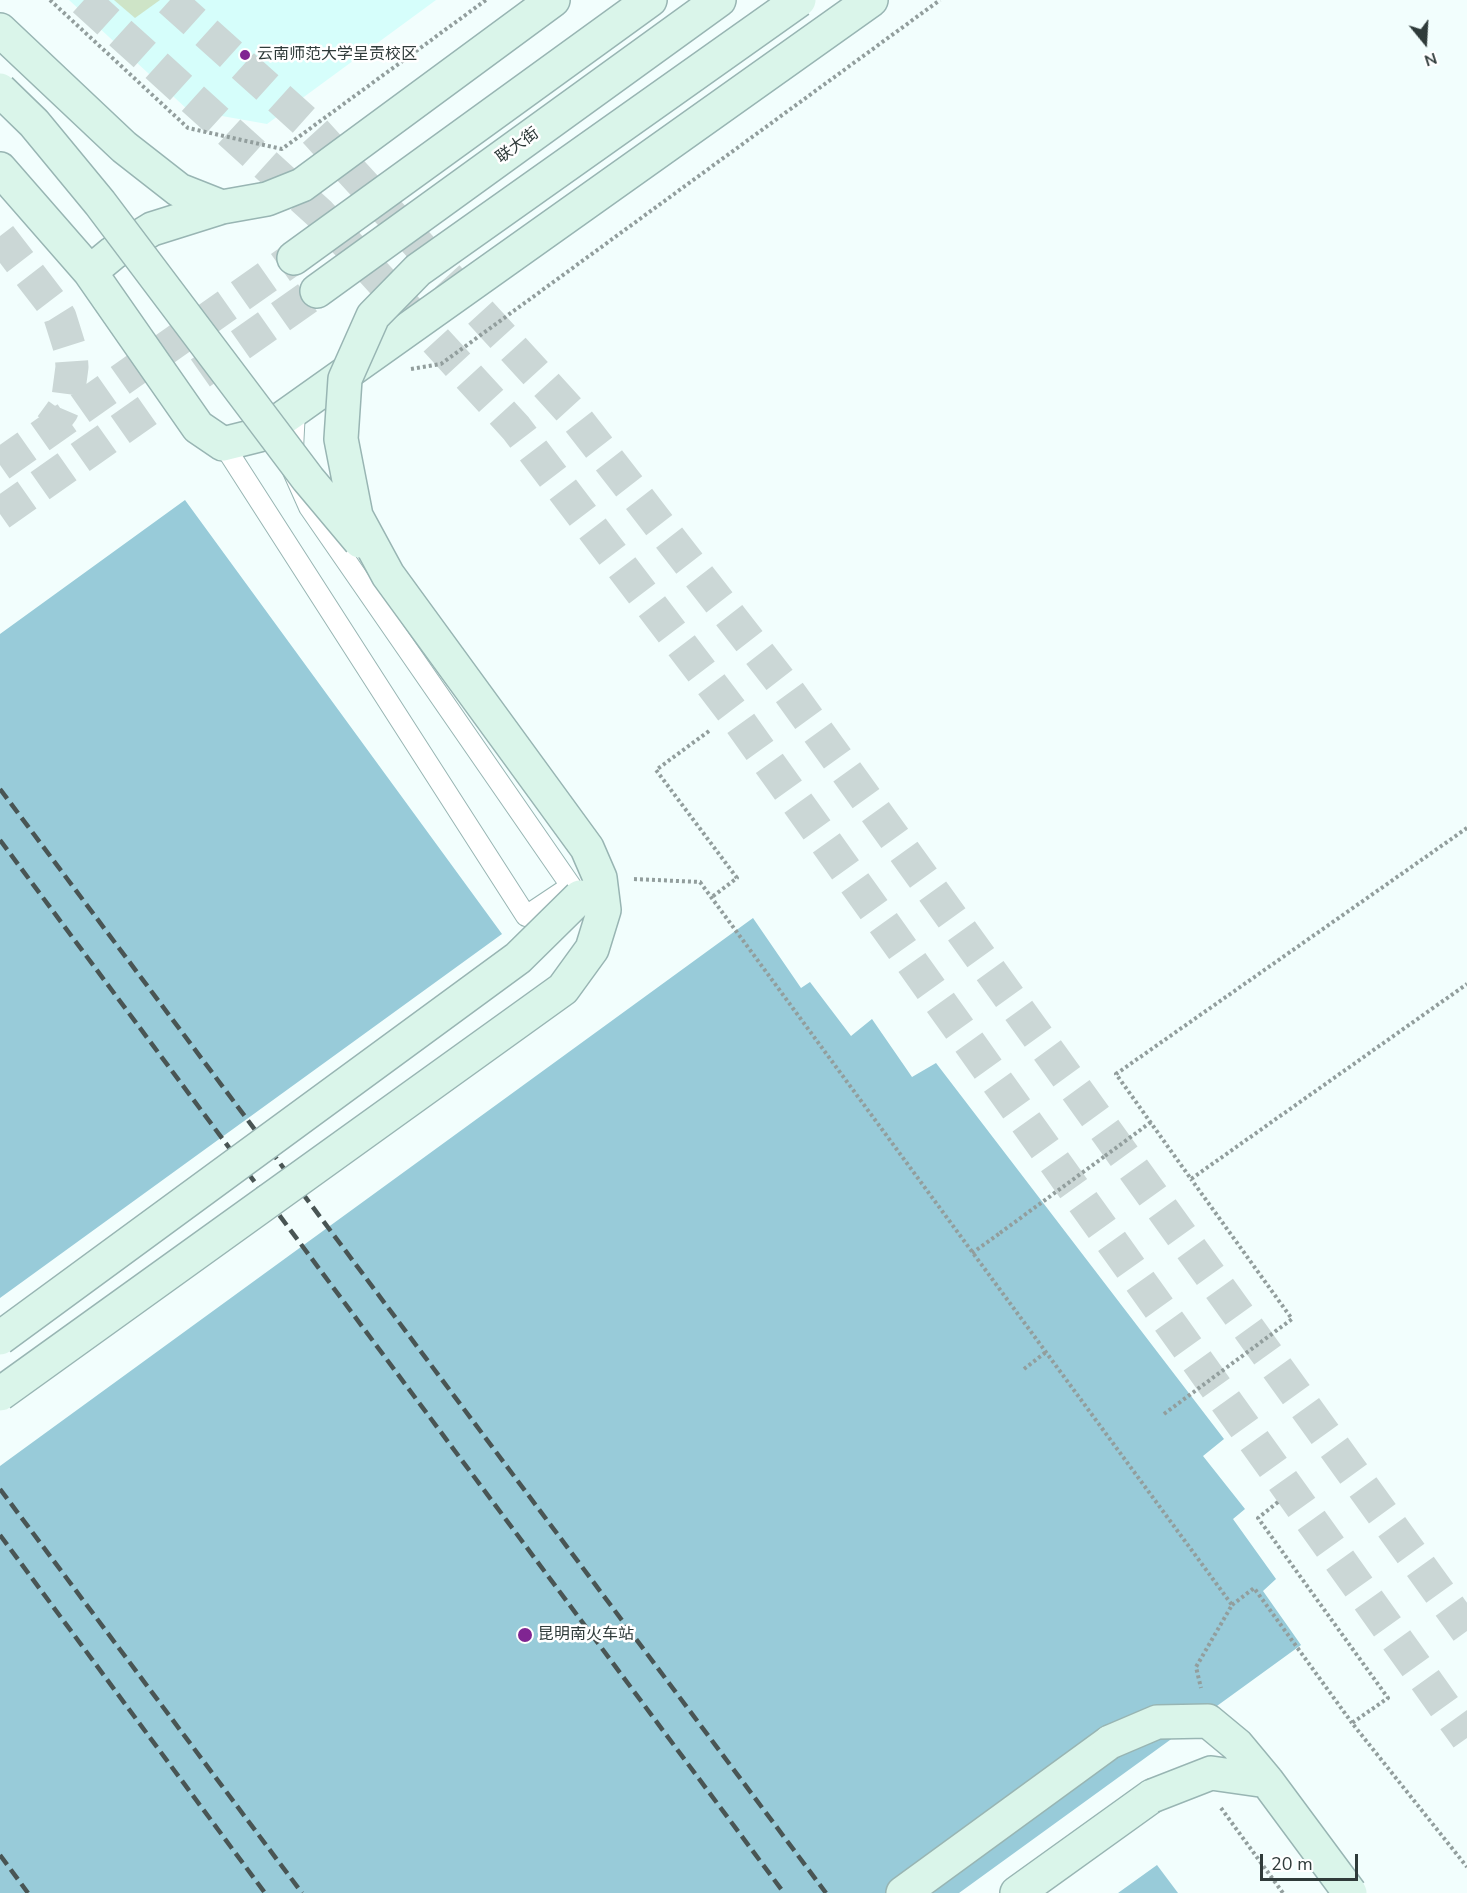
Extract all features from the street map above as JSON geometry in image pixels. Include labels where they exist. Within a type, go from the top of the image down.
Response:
[{"type":"main road","points":[[90,272],[113,253],[152,229],[222,207],[267,199],[302,185],[553,0]]},
{"type":"main road","points":[[294,258],[650,0]]},
{"type":"main road","name":"联大街","points":[[317,291],[719,0]]},
{"type":"main road","points":[[388,575],[356,516],[342,439],[345,379],[373,316],[417,270],[799,0]]},
{"type":"main road","points":[[0,169],[90,272],[198,427],[223,444],[259,435],[871,0]]},
{"type":"main road","points":[[0,30],[124,147],[179,190],[222,207]]},
{"type":"main road","points":[[0,90],[34,123],[100,203],[308,479],[388,575],[587,848],[600,878],[604,910],[592,949],[563,989],[0,1394]]},
{"type":"main road","points":[[0,1338],[518,958],[580,897],[588,886],[591,871],[587,848]]},
{"type":"main road","points":[[903,1893],[1110,1742],[1157,1722],[1209,1721],[1237,1745],[1268,1781],[1350,1893]]},
{"type":"main road","points":[[1017,1893],[1152,1796],[1210,1773],[1268,1781]]},
{"type":"lane","points":[[223,444],[526,916],[571,886],[309,507],[292,469],[295,410]]},
{"type":"path","points":[[50,0],[188,128],[282,149],[486,0]]},
{"type":"path","points":[[408,370],[441,364],[940,0]]},
{"type":"path","points":[[709,731],[656,770],[737,878],[712,897]]},
{"type":"path","points":[[1164,1414],[1292,1319],[1116,1074],[1467,828]]},
{"type":"path","points":[[600,878],[700,882],[1232,1605]]},
{"type":"path","points":[[1191,1179],[1467,984]]},
{"type":"path","points":[[972,1253],[1151,1122]]},
{"type":"path","points":[[1024,1369],[1046,1352]]},
{"type":"path","points":[[1278,1502],[1258,1518],[1388,1698],[1352,1723]]},
{"type":"path","points":[[1209,1721],[1196,1667],[1232,1605],[1254,1588],[1352,1723],[1467,1868]]},
{"type":"path","points":[[1220,1807],[1283,1893]]},
{"type":"shaded area","name":"云南师范大学呈贡校区","points":[[69,0],[436,0],[267,124],[188,110]]},
{"type":"green space","points":[[114,0],[160,0],[135,18]]},
{"type":"building","points":[[185,500],[502,934],[0,1298],[0,634]]},
{"type":"building","points":[[753,918],[801,988],[810,982],[851,1036],[872,1019],[912,1077],[936,1063],[1224,1439],[1203,1456],[1245,1509],[1233,1519],[1276,1579],[1263,1591],[1301,1645],[959,1893],[0,1893],[0,1466]]},
{"type":"building","points":[[1157,1865],[1178,1893],[1118,1893]]},
{"type":"tunnel","points":[[84,0],[319,213],[516,428],[734,714],[1467,1738]]},
{"type":"tunnel","points":[[170,0],[309,125],[573,414],[789,692],[1467,1631]]},
{"type":"tunnel","points":[[0,236],[60,317],[71,352],[72,367],[68,397],[62,411],[51,426]]},
{"type":"tunnel","points":[[0,465],[294,258]]},
{"type":"tunnel","points":[[0,514],[317,291]]},
{"type":"railway","points":[[0,789],[826,1893]]},
{"type":"railway","points":[[0,840],[784,1893]]},
{"type":"railway","points":[[0,1489],[302,1893]]},
{"type":"railway","points":[[0,1535],[265,1893]]},
{"type":"railway","points":[[0,1855],[28,1893]]},
{"type":"place","name":"云南师范大学呈贡校区","points":[[245,55]]},
{"type":"place","name":"昆明南火车站","points":[[525,1635]]}]
